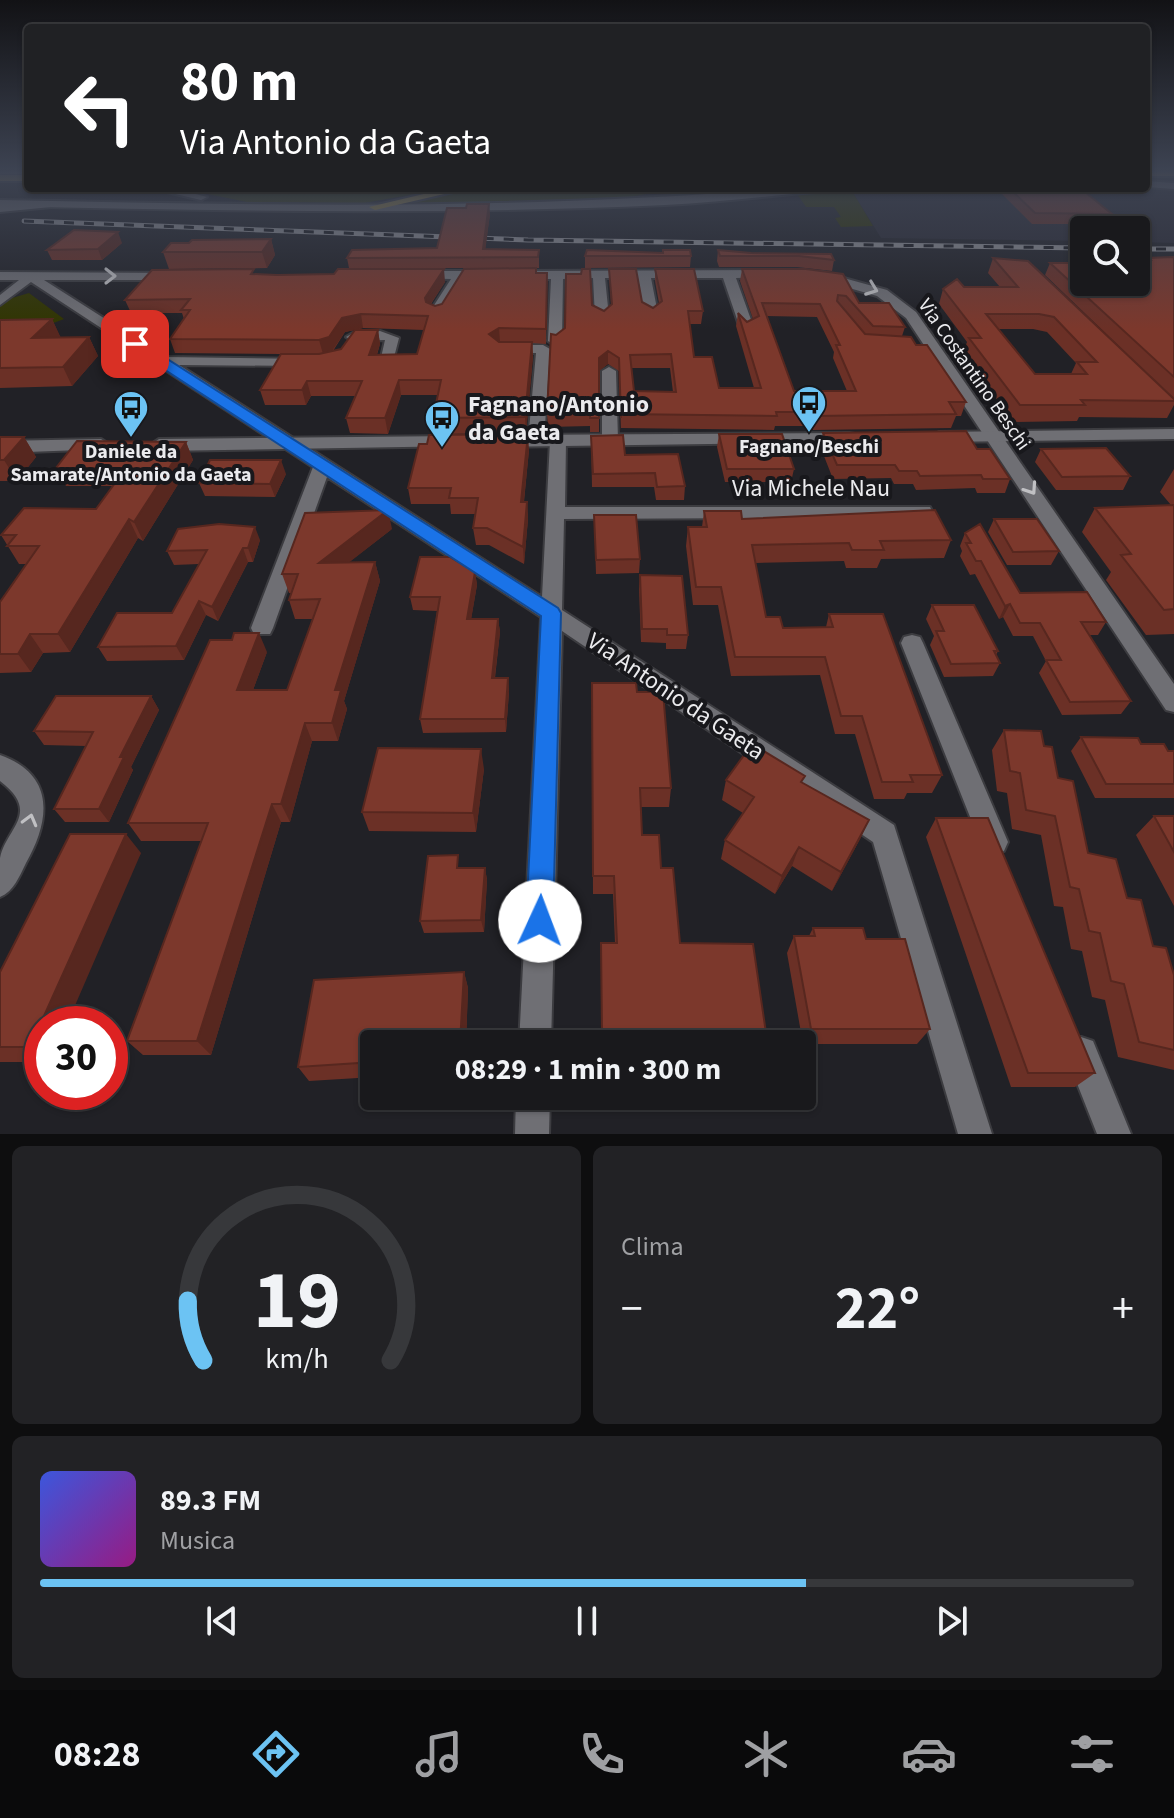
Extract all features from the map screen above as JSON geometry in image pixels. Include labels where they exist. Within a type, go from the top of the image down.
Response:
[{"type":"main road","points":[[919,438],[1174,434]]},
{"type":"main road","points":[[0,447],[872,438]]},
{"type":"street","name":"Via Antonio da Gaeta","points":[[0,265],[161,361],[289,443],[884,834],[975,1134]]},
{"type":"street","points":[[728,274],[747,328]]},
{"type":"street","points":[[396,275],[788,274]]},
{"type":"street","name":"Via Costantino Beschi","points":[[805,274],[858,283],[888,295],[903,306],[996,437],[1174,703]]},
{"type":"street","points":[[436,313],[441,299],[459,275]]},
{"type":"street","points":[[555,341],[557,275]]},
{"type":"street","points":[[599,275],[602,317]]},
{"type":"street","points":[[644,275],[651,314]]},
{"type":"street","points":[[0,276],[26,280]]},
{"type":"street","points":[[0,284],[26,280],[190,276]]},
{"type":"street","points":[[0,301],[26,280]]},
{"type":"street","points":[[344,352],[354,337],[389,336],[393,342],[387,362]]},
{"type":"street","points":[[500,349],[543,349],[547,441],[555,513],[536,1030]]},
{"type":"street","points":[[161,361],[317,362]]},
{"type":"street","points":[[609,371],[610,440]]},
{"type":"street","points":[[262,628],[323,465]]},
{"type":"street","name":"Via Michele Nau","points":[[555,513],[923,511]]},
{"type":"street","points":[[912,643],[1007,874]]},
{"type":"street","points":[[0,766],[29,789],[34,810],[26,834],[0,883]]},
{"type":"street","points":[[1073,1033],[1114,1134]]},
{"type":"street","points":[[532,1134],[533,1110]]},
{"type":"shaded area","points":[[872,223],[1070,223],[1070,241],[881,238]]},
{"type":"shaded area","points":[[1150,223],[1174,223],[1174,243],[1150,242]]},
{"type":"green space","points":[[838,223],[871,223],[873,226],[841,227]]},
{"type":"green space","points":[[29,293],[64,319],[43,327],[0,327],[0,305],[5,300]]},
{"type":"building","points":[[443,223],[486,223],[483,249],[539,250],[538,257],[347,258],[352,250],[437,248]]},
{"type":"building","points":[[74,230],[118,232],[98,249],[47,250]]},
{"type":"building","points":[[271,239],[262,252],[163,252],[171,243],[189,243],[192,240]]},
{"type":"building","points":[[587,250],[663,253],[663,250],[690,250],[691,256],[585,256]]},
{"type":"building","points":[[718,250],[831,254],[834,260],[799,256],[720,256]]},
{"type":"building","points":[[1174,257],[1174,377],[1086,296],[1150,296],[1150,258]]},
{"type":"building","points":[[993,258],[1028,261],[1174,401],[1081,400],[1085,405],[1020,405],[969,338],[981,338],[943,289],[957,279],[964,287],[1018,287]],"holes":[[[986,314],[1054,317],[1097,362],[1077,362],[1087,374],[1035,374]]]},
{"type":"building","points":[[1050,263],[1070,263],[1070,281]]},
{"type":"building","points":[[536,268],[536,273],[547,273],[546,329],[499,328],[489,334],[499,342],[532,342],[525,417],[433,418],[441,380],[399,380],[385,418],[346,418],[362,381],[307,381],[302,390],[260,390],[281,354],[319,354],[341,349],[355,330],[378,330],[369,355],[417,354],[428,316],[361,314],[342,318],[329,337],[319,340],[170,339],[190,310],[181,310],[190,299],[125,300],[152,270],[254,269],[251,274],[277,275],[334,274],[338,269],[444,269],[425,298],[426,302],[435,306],[442,304],[464,269]]},
{"type":"building","points":[[582,269],[590,269],[592,305],[604,311],[612,304],[609,269],[636,269],[642,302],[653,308],[662,301],[655,269],[694,269],[703,311],[688,311],[694,357],[712,357],[719,388],[761,388],[738,313],[747,322],[759,316],[742,269],[806,269],[843,274],[859,303],[889,303],[905,327],[873,326],[846,296],[838,295],[837,301],[865,334],[911,337],[916,345],[927,345],[966,402],[949,402],[956,414],[816,416],[815,412],[776,412],[777,416],[621,414],[621,418],[619,358],[608,351],[599,358],[599,418],[590,418],[590,413],[547,413],[551,334],[556,335],[565,328],[566,274],[581,274]],"holes":[[[762,303],[820,304],[840,345],[836,345],[856,391],[794,391]],[[671,354],[676,392],[634,391],[630,355]]]},
{"type":"building","points":[[52,319],[32,338],[89,337],[63,367],[0,368],[0,320]]},
{"type":"building","points":[[966,431],[977,449],[990,449],[1010,479],[983,479],[981,475],[920,476],[917,471],[899,471],[895,465],[837,465],[823,433]]},
{"type":"building","points":[[528,434],[521,502],[527,502],[523,547],[487,528],[473,528],[478,498],[449,498],[451,488],[408,488],[419,444],[427,444],[429,435]]},
{"type":"building","points":[[719,434],[782,434],[794,469],[727,469]]},
{"type":"building","points":[[623,435],[625,455],[678,454],[685,486],[657,487],[655,473],[593,474],[591,436]]},
{"type":"building","points":[[0,437],[24,437],[4,460],[0,460]]},
{"type":"building","points":[[77,441],[186,442],[134,522],[129,519],[58,634],[30,634],[18,654],[0,654],[0,602],[39,546],[7,546],[16,535],[1,535],[24,508],[96,509],[126,468],[56,468]]},
{"type":"building","points":[[1106,448],[1130,476],[1062,477],[1041,449]]},
{"type":"building","points":[[210,460],[281,460],[270,484],[199,483]]},
{"type":"building","points":[[1174,505],[1174,609],[1164,610],[1121,555],[1131,554],[1095,508]]},
{"type":"building","points":[[388,510],[319,563],[375,562],[335,690],[341,690],[332,723],[305,723],[281,804],[272,804],[197,1041],[128,1041],[208,823],[128,823],[210,640],[232,640],[234,633],[259,633],[237,690],[287,690],[320,599],[289,600],[298,574],[282,574],[305,513]]},
{"type":"building","points":[[935,510],[951,540],[880,541],[884,550],[852,550],[849,543],[752,545],[766,617],[780,617],[783,628],[833,627],[829,614],[883,614],[942,775],[910,775],[913,782],[882,782],[862,716],[841,716],[825,657],[735,657],[721,587],[696,587],[688,527],[707,527],[704,511],[741,511],[742,519]]},
{"type":"building","points":[[594,515],[636,515],[640,559],[596,560]]},
{"type":"building","points":[[994,519],[1037,519],[1059,551],[1013,552]]},
{"type":"building","points":[[219,524],[255,527],[248,548],[243,548],[212,607],[199,601],[176,646],[98,647],[117,613],[172,613],[207,550],[167,551],[178,529]]},
{"type":"building","points":[[980,524],[1020,593],[1087,592],[1106,622],[1081,622],[1131,701],[1070,702],[1046,660],[1061,660],[1040,623],[1020,623],[1010,604],[1005,606],[981,561],[976,561],[966,543],[971,543],[965,533]]},
{"type":"building","points":[[420,557],[450,557],[475,572],[467,619],[498,619],[492,678],[508,678],[505,719],[420,719],[440,597],[410,597]]},
{"type":"building","points":[[640,575],[682,576],[688,635],[667,635],[667,629],[642,629]]},
{"type":"building","points":[[932,605],[974,605],[998,651],[994,651],[1000,663],[951,664],[936,631],[944,631]]},
{"type":"building","points":[[592,683],[636,683],[637,692],[663,692],[671,788],[640,788],[642,835],[659,835],[661,868],[673,868],[680,943],[753,944],[766,1030],[602,1030],[601,943],[617,943],[614,876],[593,876]]},
{"type":"building","points":[[56,696],[151,696],[120,757],[124,757],[99,809],[54,809],[93,732],[34,731]]},
{"type":"building","points":[[1004,730],[1041,731],[1044,746],[1052,747],[1058,778],[1073,781],[1088,853],[1116,859],[1127,898],[1141,900],[1153,946],[1166,948],[1174,975],[1174,1050],[1139,1042],[1124,984],[1111,981],[1100,933],[1089,931],[1079,889],[1070,887],[1055,816],[1026,810],[1020,773],[1010,771]]},
{"type":"building","points":[[1081,737],[1138,738],[1141,744],[1164,744],[1168,751],[1174,751],[1174,784],[1106,784]]},
{"type":"building","points":[[752,744],[805,776],[801,782],[869,820],[841,872],[799,847],[782,876],[725,840],[754,797],[726,780]]},
{"type":"building","points":[[378,748],[481,749],[473,813],[362,812]]},
{"type":"building","points":[[1154,816],[1174,816],[1174,852]]},
{"type":"building","points":[[936,818],[988,818],[1095,1073],[1028,1073]]},
{"type":"building","points":[[70,834],[126,834],[48,1006],[24,1006],[24,1047],[0,1047],[0,972]]},
{"type":"building","points":[[458,855],[457,868],[485,868],[481,920],[420,921],[428,856]]},
{"type":"building","points":[[813,928],[863,928],[866,939],[905,939],[930,1029],[811,1029],[794,936],[815,936]]},
{"type":"building","points":[[464,972],[461,1030],[360,1030],[360,1063],[298,1067],[314,980]]},
{"type":"railway","points":[[75,223],[528,240],[1070,248]]},
{"type":"railway","points":[[1150,249],[1174,249]]},
{"type":"place","name":"Fagnano/Beschi","points":[[809,434]]},
{"type":"place","name":"Daniele da Samarate/Antonio da Gaeta","points":[[131,439]]},
{"type":"place","name":"Fagnano/Antonio da Gaeta","points":[[442,449]]},
{"type":"route","points":[[135,344],[551,613],[540,921]]}]
